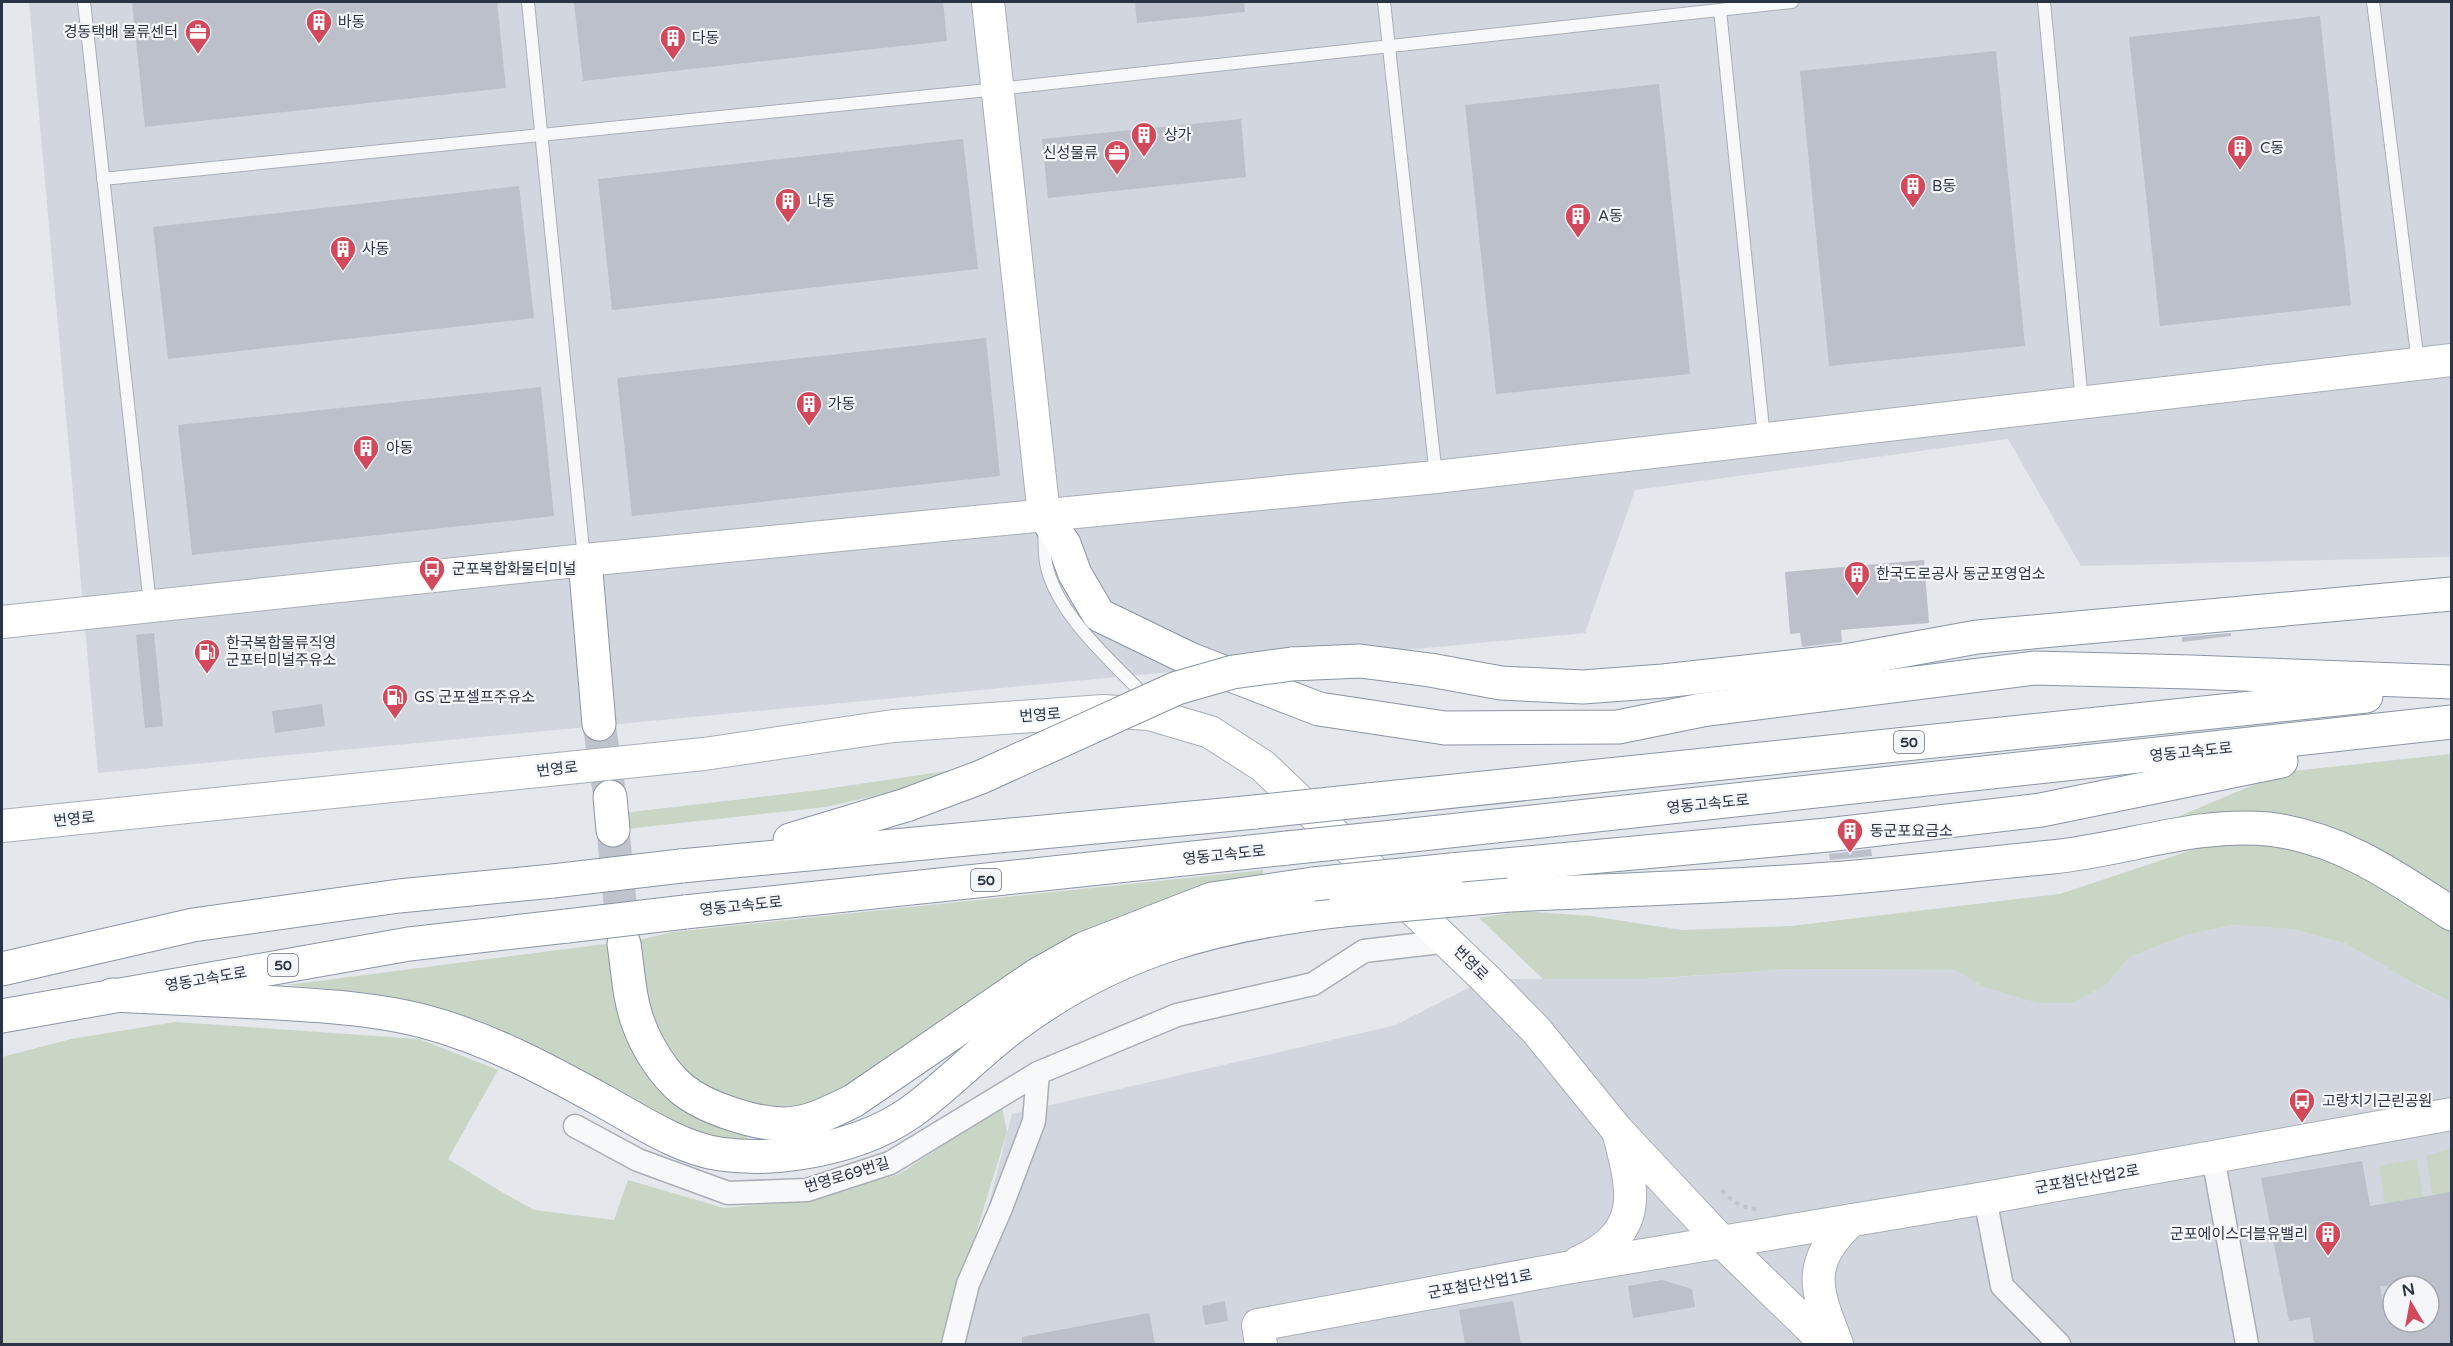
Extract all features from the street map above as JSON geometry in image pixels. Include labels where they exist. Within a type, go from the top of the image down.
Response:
[{"type":"highway","points":[[1044,515],[1064,544],[1075,574],[1100,615],[1192,660],[1319,709],[1445,728],[1618,727],[1702,710],[2034,668],[2451,682]]},
{"type":"highway","points":[[585,560],[599,724]]},
{"type":"highway","points":[[713,861],[906,805],[981,777],[1177,688],[1233,672],[1292,664],[1360,661],[1430,670],[1501,683],[1583,687],[1663,681],[1845,661],[1977,637],[2451,594]]},
{"type":"highway","name":"50","points":[[2,969],[193,925],[399,897],[713,861],[1255,812],[2451,687]]},
{"type":"highway","points":[[624,944],[638,1024],[654,1056],[682,1089],[724,1112],[753,1121],[786,1124],[820,1117],[853,1101],[1037,975],[1083,949],[1212,899],[1313,884],[1827,836],[2042,810],[2451,724]]},
{"type":"highway","name":"영동고속도로","points":[[2,1016],[409,944],[685,912],[2451,724]]},
{"type":"highway","points":[[610,797],[613,830]]},
{"type":"highway","points":[[112,995],[347,1007],[424,1021],[518,1055],[668,1137],[717,1154],[762,1157],[802,1153],[871,1134],[910,1113],[1014,1026],[1062,994],[1105,971],[1160,947],[1226,927],[1284,917],[1509,895],[1830,879],[2080,854],[2226,827],[2269,830],[2309,837],[2352,852],[2387,870],[2451,914]]},
{"type":"street","points":[[988,2],[1044,515]]},
{"type":"street","points":[[2,622],[585,560],[1436,477],[2451,360]]},
{"type":"street","name":"번영로","points":[[2,826],[704,754],[893,726],[1103,711],[1149,714],[1210,732],[1263,766],[1449,941],[1536,1030],[1618,1131],[1722,1242],[1827,1344]]},
{"type":"street","name":"번영로69번길","points":[[575,1126],[638,1160],[728,1193],[807,1190],[890,1163],[1038,1073],[1177,1015],[1313,984],[1364,951],[1449,941]]},
{"type":"street","points":[[953,1344],[968,1284],[1001,1208],[1034,1121],[1038,1073]]},
{"type":"street","name":"군포첨단산업2로","points":[[1722,1242],[1985,1198],[2451,1114]]},
{"type":"street","points":[[1566,1268],[1589,1257],[1608,1244],[1628,1217],[1632,1197],[1631,1180],[1618,1131]]},
{"type":"street","points":[[2213,1157],[2247,1344]]},
{"type":"street","points":[[1985,1198],[2002,1286],[2059,1344]]},
{"type":"street","points":[[1837,1344],[1821,1302],[1819,1273],[1821,1257],[1836,1234],[1852,1220]]},
{"type":"street","name":"군포첨단산업1로","points":[[1261,1344],[1257,1324],[1722,1242]]},
{"type":"lane","points":[[84,2],[150,606]]},
{"type":"lane","points":[[528,2],[585,560]]},
{"type":"lane","points":[[1384,2],[1436,477]]},
{"type":"lane","points":[[103,179],[998,89],[1792,2]]},
{"type":"lane","points":[[2044,2],[2082,403]]},
{"type":"lane","points":[[2373,2],[2418,364]]},
{"type":"lane","points":[[1720,10],[1765,439]]},
{"type":"lane","points":[[1044,515],[1046,564],[1060,598],[1071,616],[1138,689],[1149,714]]},
{"type":"path","points":[[1722,1190],[1742,1207],[1762,1209]]},
{"type":"shaded area","points":[[29,2],[2451,2],[2451,557],[2081,566],[2008,439],[1635,490],[1585,633],[98,773]]},
{"type":"shaded area","points":[[2232,925],[2293,929],[2347,944],[2416,985],[2451,1002],[2451,1344],[953,1344],[1012,1114],[1396,1025],[1486,979],[1650,979],[1790,969],[1955,970],[1984,987],[2108,983],[2129,957],[2184,936]]},
{"type":"green space","points":[[2451,754],[2451,899],[2247,818],[2175,818],[2284,772]]},
{"type":"green space","points":[[980,766],[917,786],[826,807],[626,829],[623,813],[819,790]]},
{"type":"green space","points":[[2275,841],[2349,860],[2451,927],[2451,1002],[2411,982],[2347,944],[2293,929],[2232,925],[2184,936],[2129,957],[2108,983],[2072,1003],[2038,1003],[1984,987],[1955,970],[1790,969],[1644,979],[1543,979],[1479,918],[1521,911],[1591,916],[1681,930],[1791,926],[2060,894],[2216,842]]},
{"type":"green space","points":[[1263,870],[1263,878],[845,1092],[811,1105],[775,1108],[742,1102],[693,1083],[648,1023],[635,941],[673,932]]},
{"type":"green space","points":[[613,943],[631,1038],[748,1128],[747,1142],[708,1135],[673,1122],[407,1001],[369,993],[287,985]]},
{"type":"green space","points":[[176,1022],[419,1039],[498,1070],[448,1159],[534,1210],[614,1220],[628,1180],[724,1208],[811,1200],[899,1174],[1002,1107],[1007,1132],[942,1344],[2,1344],[2,1057],[71,1039]]},
{"type":"green space","points":[[2451,1148],[2451,1239],[2443,1238],[2438,1229],[2426,1156]]},
{"type":"green space","points":[[2417,1159],[2423,1197],[2385,1204],[2379,1166]]},
{"type":"building","name":"바동","points":[[132,2],[497,2],[506,88],[145,127]]},
{"type":"building","name":"다동","points":[[574,2],[943,2],[947,41],[583,81]]},
{"type":"building","points":[[1135,2],[1244,2],[1245,12],[1137,23]]},
{"type":"building","name":"C동","points":[[2320,16],[2351,305],[2160,326],[2129,37]]},
{"type":"building","name":"B동","points":[[1996,51],[2025,346],[1829,366],[1800,71]]},
{"type":"building","name":"A동","points":[[1659,84],[1690,374],[1496,394],[1465,105]]},
{"type":"building","name":"상가","points":[[1241,119],[1246,177],[1048,198],[1042,139]]},
{"type":"building","name":"나동","points":[[963,139],[978,269],[612,310],[598,179]]},
{"type":"building","name":"사동","points":[[519,186],[534,318],[168,359],[153,227]]},
{"type":"building","name":"가동","points":[[986,338],[1000,476],[632,516],[617,378]]},
{"type":"building","name":"아동","points":[[541,387],[554,516],[192,555],[178,425]]},
{"type":"building","name":"한국도로공사 동군포영업소","points":[[1924,560],[1929,623],[1841,630],[1842,642],[1802,647],[1800,633],[1790,634],[1785,572]]},
{"type":"building","points":[[154,633],[163,726],[145,728],[136,635]]},
{"type":"building","points":[[2231,633],[2231,636],[2182,642],[2182,637]]},
{"type":"building","points":[[322,704],[325,726],[275,733],[272,711]]},
{"type":"building","points":[[1871,849],[1872,856],[1830,860],[1829,854]]},
{"type":"building","name":"군포에이스더블유밸리","points":[[2362,1161],[2370,1206],[2451,1192],[2451,1344],[2314,1344],[2310,1317],[2289,1321],[2261,1178]]},
{"type":"building","points":[[1662,1280],[1692,1289],[1695,1307],[1633,1318],[1628,1286]]},
{"type":"building","points":[[1225,1301],[1228,1321],[1205,1325],[1202,1306]]},
{"type":"building","points":[[1513,1301],[1521,1344],[1465,1344],[1459,1310]]},
{"type":"building","points":[[1149,1313],[1155,1344],[1022,1344],[1022,1337]]},
{"type":"tunnel","points":[[599,724],[610,797]]},
{"type":"tunnel","points":[[613,830],[624,944]]},
{"type":"place","name":"바동","points":[[319,45]]},
{"type":"place","name":"경동택배 물류센터","points":[[198,55]]},
{"type":"place","name":"다동","points":[[673,61]]},
{"type":"place","name":"상가","points":[[1144,158]]},
{"type":"place","name":"C동","points":[[2240,171]]},
{"type":"place","name":"신성물류","points":[[1117,176]]},
{"type":"place","name":"B동","points":[[1913,209]]},
{"type":"place","name":"나동","points":[[788,224]]},
{"type":"place","name":"A동","points":[[1578,239]]},
{"type":"place","name":"사동","points":[[343,272]]},
{"type":"place","name":"가동","points":[[809,427]]},
{"type":"place","name":"아동","points":[[366,471]]},
{"type":"place","name":"군포복합화물터미널","points":[[432,592]]},
{"type":"place","name":"한국도로공사 동군포영업소","points":[[1857,597]]},
{"type":"place","name":"한국복합물류직영 군포터미널주유소","points":[[207,675]]},
{"type":"place","name":"GS 군포셀프주유소","points":[[395,720]]},
{"type":"place","name":"동군포요금소","points":[[1850,854]]},
{"type":"place","name":"고랑치기근린공원","points":[[2302,1124]]},
{"type":"place","name":"군포에이스더블유밸리","points":[[2328,1257]]}]
